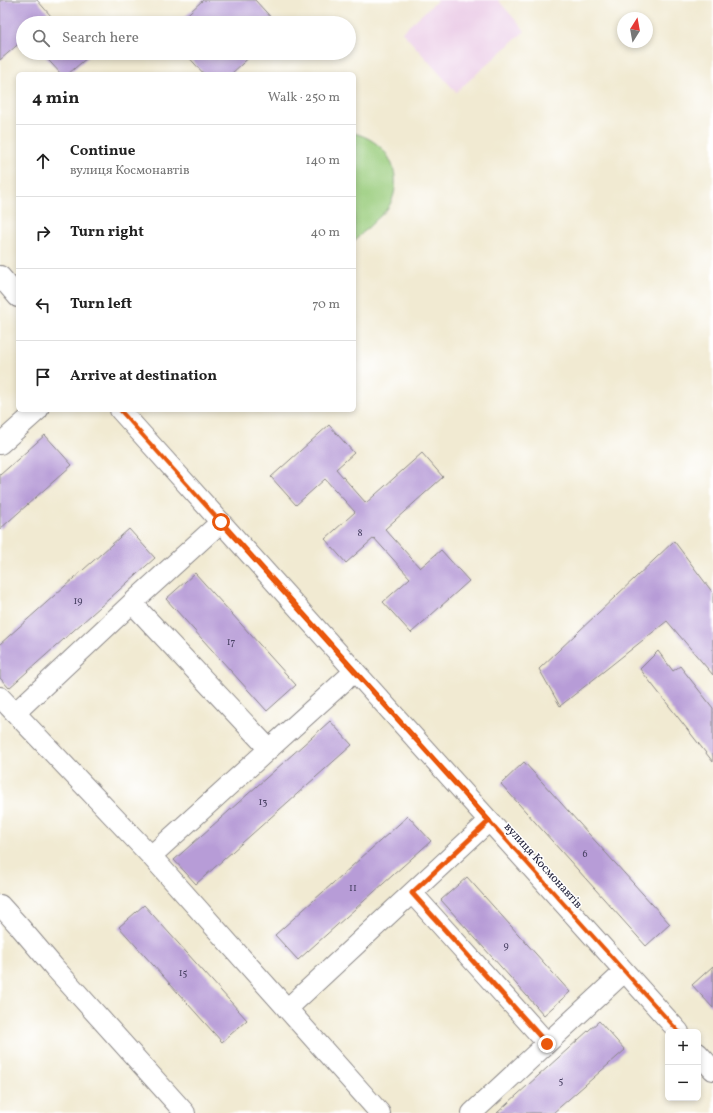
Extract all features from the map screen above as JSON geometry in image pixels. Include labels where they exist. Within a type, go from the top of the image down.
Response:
[{"type":"street","points":[[0,276],[16,294]]},
{"type":"street","points":[[0,444],[36,412]]},
{"type":"street","name":"вулиця Космонавтів","points":[[122,412],[676,1029]]},
{"type":"street","points":[[15,713],[221,522]]},
{"type":"street","points":[[132,603],[269,749]]},
{"type":"street","points":[[151,856],[355,671]]},
{"type":"street","points":[[0,697],[151,856],[380,1113]]},
{"type":"street","points":[[287,1009],[489,821]]},
{"type":"street","points":[[412,893],[547,1044]]},
{"type":"street","points":[[0,905],[185,1113]]},
{"type":"street","points":[[472,1113],[624,972]]},
{"type":"street","points":[[701,1056],[713,1070]]},
{"type":"shaded area","points":[[438,0],[498,0],[525,31],[456,92],[402,32]]},
{"type":"green space","points":[[356,134],[364,136],[380,146],[386,153],[394,169],[394,194],[391,202],[383,213],[356,239]]},
{"type":"building","points":[[0,0],[37,0],[51,16],[16,16],[16,46],[0,60]]},
{"type":"building","points":[[203,0],[255,0],[270,16],[186,16]]},
{"type":"building","points":[[48,60],[84,60],[70,72],[59,72]]},
{"type":"building","points":[[191,60],[246,60],[233,72],[202,72]]},
{"type":"building","points":[[329,425],[354,453],[336,469],[366,503],[422,453],[443,477],[385,529],[420,568],[441,550],[469,581],[411,633],[383,602],[410,578],[374,538],[346,563],[325,539],[355,512],[325,479],[296,505],[271,477]]},
{"type":"building","points":[[45,435],[72,465],[0,529],[0,475]]},
{"type":"building","points":[[129,529],[155,558],[9,688],[0,678],[0,644]]},
{"type":"building","points":[[674,541],[713,593],[713,675],[667,621],[560,706],[539,669]]},
{"type":"building","points":[[195,573],[296,685],[267,711],[166,599]]},
{"type":"building","points":[[658,651],[673,671],[680,666],[713,708],[713,762],[640,669]]},
{"type":"building","points":[[330,721],[352,745],[196,884],[174,860]]},
{"type":"building","points":[[524,762],[670,924],[646,946],[501,784]]},
{"type":"building","points":[[408,816],[431,841],[298,960],[275,935]]},
{"type":"building","points":[[467,877],[570,992],[544,1015],[441,900]]},
{"type":"building","points":[[144,905],[247,1020],[222,1042],[119,927]]},
{"type":"building","points":[[713,966],[713,1008],[692,985]]},
{"type":"building","points":[[599,1021],[625,1050],[553,1113],[497,1113]]},
{"type":"cycle path","points":[[122,412],[676,1029]]},
{"type":"route","points":[[221,522],[489,821],[412,893],[547,1044]]}]
